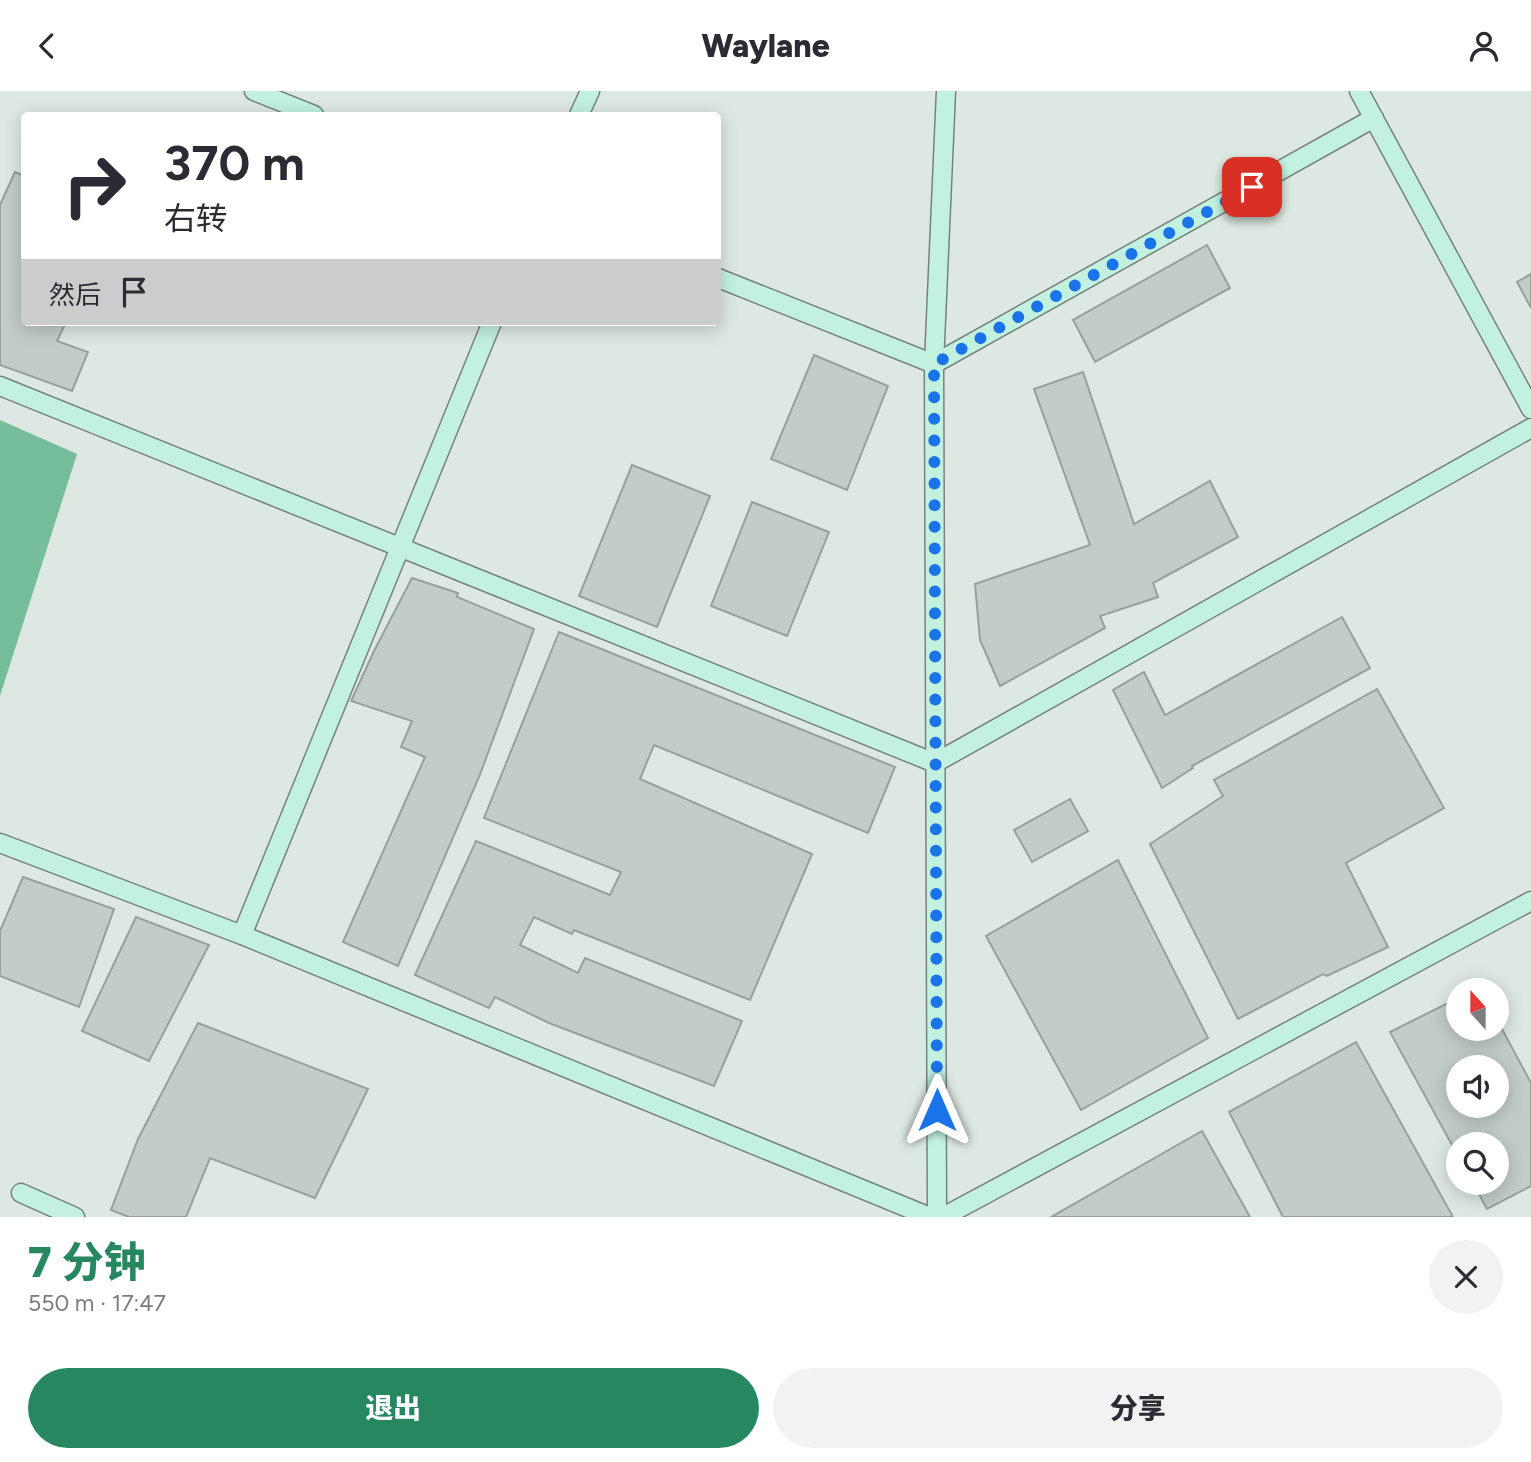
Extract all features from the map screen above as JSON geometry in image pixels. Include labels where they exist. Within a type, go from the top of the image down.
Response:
[{"type":"street","points":[[254,91],[306,112]]},
{"type":"street","points":[[580,112],[590,91]]},
{"type":"street","points":[[937,1217],[934,364],[946,91]]},
{"type":"street","points":[[1359,91],[1531,409]]},
{"type":"street","points":[[934,364],[1374,118]]},
{"type":"street","points":[[721,279],[934,364]]},
{"type":"street","points":[[242,935],[490,326]]},
{"type":"street","points":[[0,386],[936,763]]},
{"type":"street","points":[[936,763],[1531,428]]},
{"type":"street","points":[[0,843],[242,935],[930,1217]]},
{"type":"street","points":[[943,1217],[1531,901]]},
{"type":"street","points":[[21,1193],[75,1217]]},
{"type":"green space","points":[[0,420],[77,454],[0,696]]},
{"type":"building","points":[[15,172],[21,175],[21,326],[64,326],[57,341],[88,352],[72,391],[0,365],[0,205]]},
{"type":"building","points":[[1207,245],[1230,288],[1095,362],[1073,320]]},
{"type":"building","points":[[1531,274],[1531,308],[1517,282]]},
{"type":"building","points":[[814,355],[888,386],[847,490],[771,459]]},
{"type":"building","points":[[1083,372],[1134,524],[1210,481],[1238,537],[1153,583],[1158,597],[1100,616],[1105,628],[1000,686],[980,640],[975,584],[1090,545],[1034,389]]},
{"type":"building","points":[[632,465],[710,496],[657,627],[579,596]]},
{"type":"building","points":[[752,502],[829,532],[787,636],[711,606]]},
{"type":"building","points":[[412,578],[458,593],[457,597],[534,629],[479,777],[398,966],[343,942],[425,757],[401,747],[412,721],[351,701]]},
{"type":"building","points":[[1342,617],[1370,668],[1192,766],[1193,768],[1162,788],[1113,690],[1144,672],[1165,715]]},
{"type":"building","points":[[559,632],[895,767],[868,833],[654,745],[640,779],[812,854],[750,1000],[574,930],[572,934],[534,917],[520,945],[578,973],[585,958],[742,1021],[714,1086],[549,1023],[495,997],[489,1008],[415,975],[476,841],[610,895],[621,872],[484,818]]},
{"type":"building","points":[[1377,689],[1444,808],[1346,863],[1388,947],[1327,976],[1323,974],[1238,1019],[1150,844],[1223,796],[1214,780]]},
{"type":"building","points":[[1070,799],[1088,831],[1032,862],[1014,830]]},
{"type":"building","points":[[1118,860],[1208,1038],[1081,1110],[986,936]]},
{"type":"building","points":[[23,877],[114,909],[79,1007],[0,976],[0,931]]},
{"type":"building","points":[[136,917],[209,945],[149,1061],[82,1031]]},
{"type":"building","points":[[1446,1004],[1446,1041],[1508,1041],[1531,1083],[1531,1186],[1487,1209],[1479,1195],[1509,1195],[1509,1132],[1446,1134],[1390,1032]]},
{"type":"building","points":[[198,1023],[368,1089],[315,1198],[210,1158],[186,1217],[129,1217],[111,1210],[138,1139]]},
{"type":"building","points":[[1356,1042],[1453,1217],[1283,1217],[1229,1112]]},
{"type":"building","points":[[1202,1131],[1250,1217],[1051,1217]]},
{"type":"route","points":[[937,1110],[934,364],[1252,187]]}]
